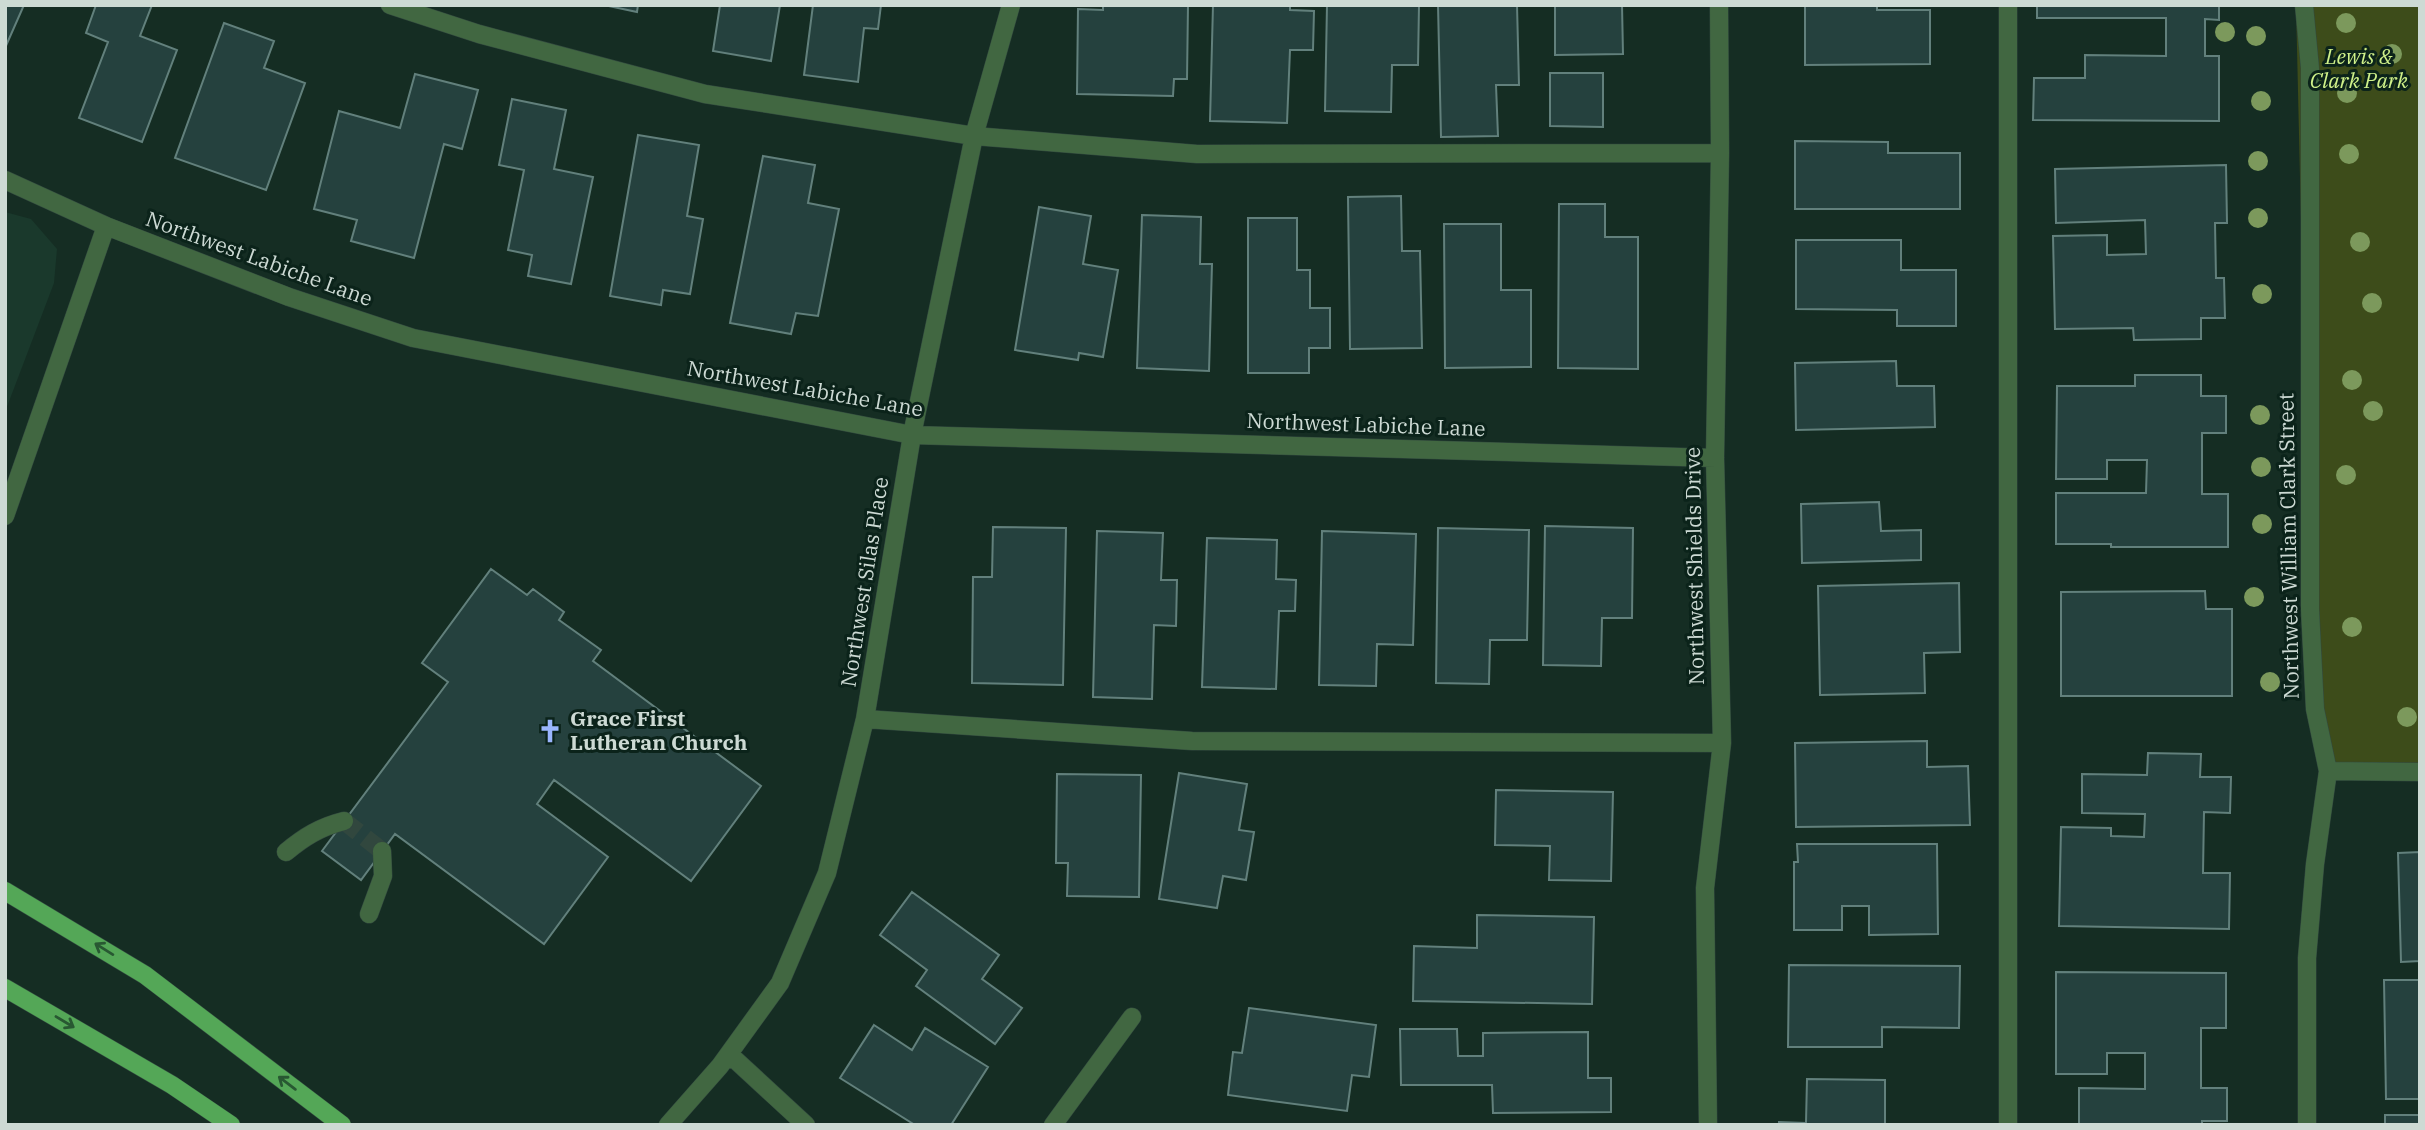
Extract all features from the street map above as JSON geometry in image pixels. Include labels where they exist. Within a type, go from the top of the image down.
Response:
[{"type":"main road","points":[[5,891],[145,975],[342,1125]]},
{"type":"main road","points":[[5,988],[172,1085],[231,1125]]},
{"type":"street","points":[[390,5],[480,34],[705,94],[974,136],[1197,153],[1720,153]]},
{"type":"street","name":"Northwest Silas Place","points":[[668,1125],[729,1054],[780,984],[827,873],[866,719],[912,435],[974,136],[1011,5]]},
{"type":"street","name":"Northwest Shields Drive","points":[[1708,1125],[1705,888],[1722,743],[1715,458],[1720,5]]},
{"type":"street","points":[[2008,5],[2008,1125]]},
{"type":"street","name":"Northwest William Clark Street","points":[[2304,5],[2309,68],[2309,609],[2315,709],[2328,771],[2315,864],[2307,958],[2307,1125]]},
{"type":"street","name":"Northwest Labiche Lane","points":[[5,180],[106,226],[289,297],[413,338],[912,435],[1715,458]]},
{"type":"street","points":[[5,516],[106,226]]},
{"type":"street","points":[[866,719],[1192,741],[1722,743]]},
{"type":"street","points":[[2328,771],[2420,772]]},
{"type":"street","points":[[286,852],[305,836],[324,826],[344,821]]},
{"type":"street","points":[[369,914],[383,876],[382,851]]},
{"type":"street","points":[[1053,1125],[1132,1017]]},
{"type":"street","points":[[729,1054],[806,1125]]},
{"type":"shaded area","points":[[5,212],[31,219],[57,249],[54,283],[5,412]]},
{"type":"green space","name":"Lewis & Clark Park","points":[[2296,5],[2420,5],[2420,772],[2328,771],[2310,609]]},
{"type":"building","points":[[5,5],[24,5],[5,48]]},
{"type":"building","points":[[96,5],[152,5],[140,36],[177,50],[142,142],[79,118],[108,42],[86,33]]},
{"type":"building","points":[[604,5],[638,5],[637,12]]},
{"type":"building","points":[[720,5],[780,5],[771,61],[713,51]]},
{"type":"building","points":[[813,5],[881,5],[878,29],[864,28],[858,82],[804,75]]},
{"type":"building","points":[[1103,5],[1188,5],[1187,79],[1174,79],[1173,96],[1077,94],[1078,9],[1103,10]]},
{"type":"building","points":[[1213,5],[1290,5],[1290,10],[1314,11],[1313,50],[1290,50],[1287,123],[1210,121]]},
{"type":"building","points":[[1327,5],[1419,5],[1418,65],[1392,65],[1391,112],[1325,111]]},
{"type":"building","points":[[1438,5],[1517,5],[1519,85],[1496,85],[1498,136],[1441,137]]},
{"type":"building","points":[[1555,5],[1622,5],[1623,54],[1555,55]]},
{"type":"building","points":[[1805,5],[1877,5],[1877,10],[1930,10],[1930,64],[1805,65]]},
{"type":"building","points":[[2037,5],[2219,5],[2219,20],[2205,19],[2205,56],[2219,56],[2219,121],[2033,120],[2034,78],[2085,78],[2085,55],[2166,56],[2166,18],[2037,18]]},
{"type":"building","points":[[224,23],[274,41],[264,68],[305,83],[266,190],[175,158]]},
{"type":"building","points":[[1550,73],[1603,73],[1603,127],[1550,126]]},
{"type":"building","points":[[415,74],[478,90],[462,149],[444,144],[414,258],[351,241],[357,220],[314,209],[339,111],[400,128]]},
{"type":"building","points":[[512,99],[566,110],[554,169],[593,177],[571,284],[528,276],[532,255],[508,250],[524,170],[499,165]]},
{"type":"building","points":[[638,135],[699,145],[687,216],[703,219],[690,294],[663,290],[661,305],[610,296]]},
{"type":"building","points":[[1795,141],[1888,142],[1888,153],[1960,153],[1960,209],[1795,209]]},
{"type":"building","points":[[763,156],[815,165],[808,203],[839,209],[818,316],[796,313],[791,334],[730,323]]},
{"type":"building","points":[[2226,165],[2227,223],[2215,223],[2216,278],[2224,278],[2225,318],[2201,318],[2201,339],[2134,340],[2133,328],[2055,329],[2053,236],[2107,235],[2107,255],[2146,254],[2145,220],[2056,223],[2055,169]]},
{"type":"building","points":[[1401,196],[1402,251],[1420,251],[1422,348],[1350,349],[1348,197]]},
{"type":"building","points":[[1559,204],[1605,204],[1605,237],[1638,237],[1638,369],[1558,368]]},
{"type":"building","points":[[1039,207],[1091,216],[1083,264],[1118,270],[1103,357],[1079,353],[1078,360],[1015,350]]},
{"type":"building","points":[[1142,215],[1201,217],[1200,264],[1212,264],[1209,371],[1137,368]]},
{"type":"building","points":[[1248,218],[1297,218],[1297,270],[1310,270],[1310,308],[1330,308],[1330,348],[1309,348],[1309,373],[1248,373]]},
{"type":"building","points":[[1444,224],[1501,224],[1501,290],[1531,290],[1531,367],[1445,368]]},
{"type":"building","points":[[1796,240],[1901,240],[1901,270],[1956,270],[1956,326],[1897,326],[1897,310],[1796,309]]},
{"type":"building","points":[[1896,361],[1897,386],[1934,386],[1935,427],[1796,430],[1795,363]]},
{"type":"building","points":[[2135,375],[2201,375],[2201,396],[2226,396],[2226,433],[2202,433],[2202,494],[2228,494],[2228,547],[2056,544],[2056,493],[2146,493],[2147,460],[2107,460],[2107,479],[2056,479],[2057,386],[2135,386]]},
{"type":"building","points":[[1879,502],[1881,531],[1921,530],[1921,560],[1802,563],[1801,504]]},
{"type":"building","points":[[1545,526],[1633,528],[1632,618],[1602,618],[1601,666],[1543,665]]},
{"type":"building","points":[[993,527],[1066,528],[1063,685],[972,683],[973,577],[992,577]]},
{"type":"building","points":[[1438,528],[1529,530],[1527,640],[1490,640],[1489,684],[1436,683]]},
{"type":"building","points":[[1097,531],[1163,533],[1161,580],[1177,580],[1176,626],[1154,625],[1152,699],[1093,697]]},
{"type":"building","points":[[1322,531],[1416,534],[1413,645],[1377,644],[1376,686],[1319,685]]},
{"type":"building","points":[[1207,538],[1277,540],[1276,579],[1296,580],[1295,611],[1279,611],[1276,689],[1202,687]]},
{"type":"building","name":"Grace First Lutheran Church","points":[[491,569],[527,595],[533,589],[564,612],[559,620],[601,650],[593,661],[761,786],[691,881],[554,780],[537,804],[608,857],[544,944],[395,834],[361,880],[322,851],[448,682],[422,663]]},
{"type":"building","points":[[1959,583],[1960,652],[1924,653],[1925,693],[1820,695],[1818,586]]},
{"type":"building","points":[[2205,591],[2206,609],[2232,609],[2232,696],[2061,696],[2061,592]]},
{"type":"building","points":[[1927,741],[1927,767],[1968,766],[1970,825],[1796,827],[1795,743]]},
{"type":"building","points":[[2148,753],[2201,754],[2200,777],[2231,777],[2230,813],[2204,812],[2203,873],[2230,873],[2229,929],[2059,926],[2061,827],[2111,828],[2111,836],[2144,837],[2145,814],[2082,813],[2082,774],[2147,775]]},
{"type":"building","points":[[1179,773],[1247,784],[1239,830],[1254,832],[1246,880],[1223,876],[1217,908],[1159,899]]},
{"type":"building","points":[[1057,774],[1141,775],[1139,897],[1067,896],[1068,863],[1056,863]]},
{"type":"building","points":[[1496,790],[1613,792],[1611,881],[1549,880],[1550,846],[1495,845]]},
{"type":"building","points":[[1797,844],[1937,844],[1938,934],[1869,935],[1869,906],[1842,906],[1842,930],[1794,930],[1794,862],[1798,862]]},
{"type":"building","points":[[2420,852],[2420,961],[2401,962],[2398,853]]},
{"type":"building","points":[[912,892],[999,955],[982,979],[1022,1008],[995,1044],[916,986],[927,970],[880,935]]},
{"type":"building","points":[[1477,915],[1594,917],[1592,1004],[1413,1001],[1414,946],[1477,948]]},
{"type":"building","points":[[1789,965],[1960,966],[1959,1028],[1882,1027],[1882,1047],[1788,1047]]},
{"type":"building","points":[[2056,972],[2226,973],[2226,1028],[2201,1028],[2201,1088],[2227,1088],[2227,1121],[2202,1121],[2202,1125],[2079,1125],[2079,1088],[2145,1089],[2145,1053],[2107,1053],[2107,1074],[2056,1074]]},
{"type":"building","points":[[2384,980],[2420,980],[2420,1099],[2386,1099]]},
{"type":"building","points":[[1249,1008],[1376,1025],[1369,1077],[1352,1075],[1347,1111],[1228,1095],[1233,1052],[1242,1053]]},
{"type":"building","points":[[874,1025],[912,1050],[925,1028],[988,1067],[951,1125],[915,1125],[840,1078]]},
{"type":"building","points":[[1400,1029],[1457,1029],[1458,1056],[1483,1056],[1483,1033],[1588,1032],[1588,1078],[1611,1078],[1611,1112],[1493,1113],[1492,1085],[1401,1085]]},
{"type":"building","points":[[1807,1079],[1885,1080],[1885,1125],[1779,1125],[1779,1122],[1806,1123]]},
{"type":"building","points":[[2385,1115],[2420,1115],[2420,1125],[2385,1125]]},
{"type":"tunnel","points":[[344,821],[382,851]]},
{"type":"place","name":"Grace First Lutheran Church","points":[[550,731]]}]
